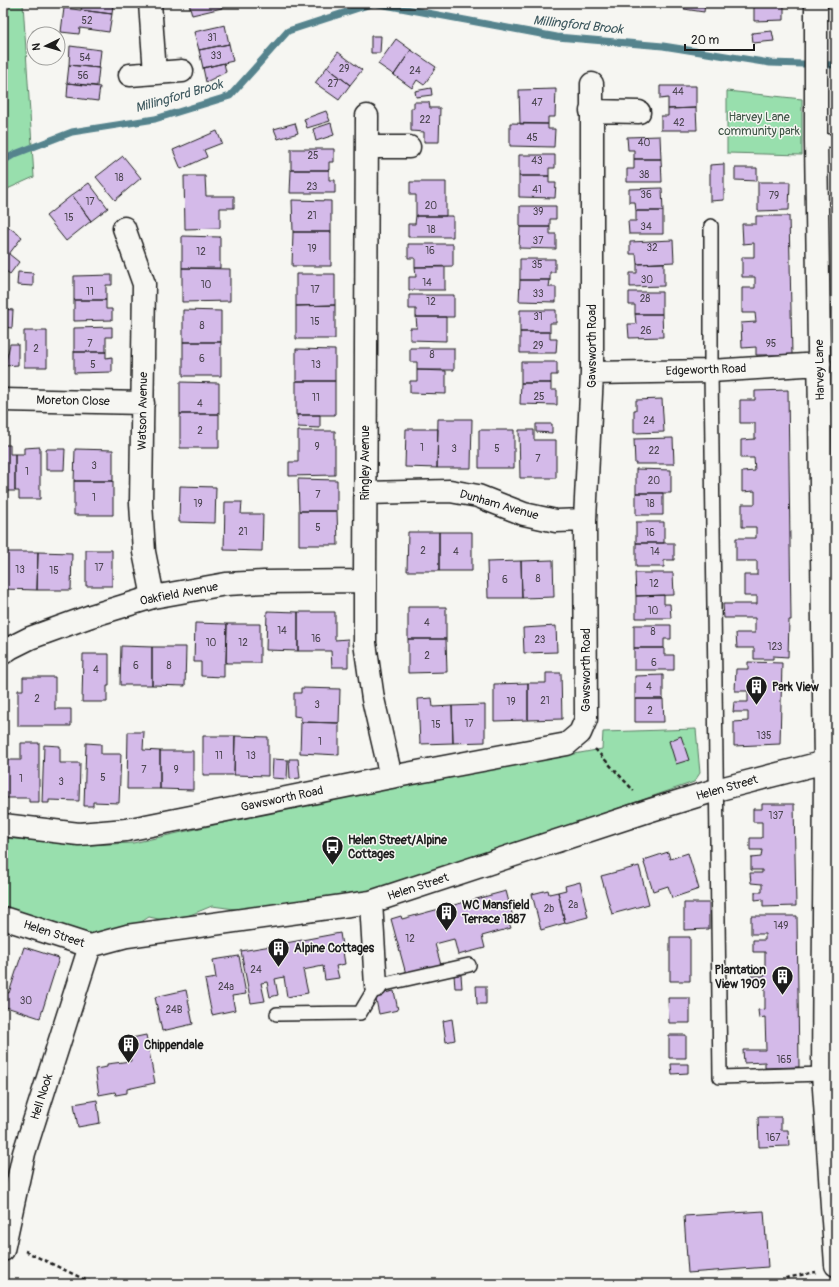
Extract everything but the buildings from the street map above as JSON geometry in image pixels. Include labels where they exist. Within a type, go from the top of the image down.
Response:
[{"type":"street","points":[[150,3],[155,73]]},
{"type":"street","name":"Harvey Lane","points":[[816,3],[816,82],[826,141],[820,364],[824,762],[823,1074],[829,1268]]},
{"type":"street","points":[[130,75],[182,71]]},
{"type":"street","name":"Gawsworth Road","points":[[3,825],[79,834],[126,830],[391,777],[567,744],[580,733],[586,719],[585,520],[592,372],[592,84]]},
{"type":"street","points":[[591,111],[638,112]]},
{"type":"street","name":"Ringley Avenue","points":[[367,116],[364,581],[365,643],[373,699],[391,777]]},
{"type":"street","points":[[367,147],[409,147]]},
{"type":"street","name":"Watson Avenue","points":[[124,228],[144,284],[141,503],[144,552],[153,597]]},
{"type":"street","name":"Edgeworth Road","points":[[592,372],[711,371],[820,364]]},
{"type":"street","name":"Moreton Close","points":[[3,400],[143,403]]},
{"type":"street","name":"Dunham Avenue","points":[[365,492],[450,491],[478,496],[524,514],[556,521],[585,520]]},
{"type":"street","name":"Oakfield Avenue","points":[[3,653],[30,638],[91,616],[153,597],[226,584],[364,581]]},
{"type":"street","name":"Helen Street","points":[[3,918],[90,946],[127,936],[371,902],[651,810],[716,790],[824,762]]},
{"type":"street","points":[[371,902],[376,986]]},
{"type":"street","name":"Hell Nook","points":[[4,1246],[24,1153],[90,946]]},
{"type":"lane","points":[[711,226],[711,371],[720,1077],[823,1074]]},
{"type":"lane","points":[[277,1014],[360,1014],[376,986],[469,965]]},
{"type":"path","points":[[580,733],[651,810]]},
{"type":"path","points":[[4,1246],[94,1284]]},
{"type":"path","points":[[782,1284],[786,1278],[829,1268]]},
{"type":"green space","points":[[3,3],[23,3],[34,177],[3,191]]},
{"type":"green space","name":"Harvey Lane community park","points":[[727,91],[802,99],[802,155],[727,153]]},
{"type":"green space","points":[[696,729],[700,773],[694,782],[584,820],[560,839],[530,837],[500,856],[368,897],[258,912],[212,906],[173,922],[149,917],[127,931],[88,937],[3,908],[3,838],[89,845],[133,843],[354,794],[602,749],[603,732]]},
{"type":"waterway","name":"Millingford Brook","points":[[3,161],[15,154],[72,132],[155,119],[230,96],[288,31],[374,3],[557,37],[663,46],[770,63],[836,65]]},
{"type":"place","name":"Park View","points":[[757,706]]},
{"type":"place","name":"Helen Street/Alpine Cottages","points":[[332,866]]},
{"type":"place","name":"WC Mansfield Terrace 1887","points":[[446,932]]},
{"type":"place","name":"Alpine Cottages","points":[[279,968]]},
{"type":"place","name":"Plantation View 1909","points":[[782,996]]},
{"type":"place","name":"Chippendale","points":[[129,1064]]}]
